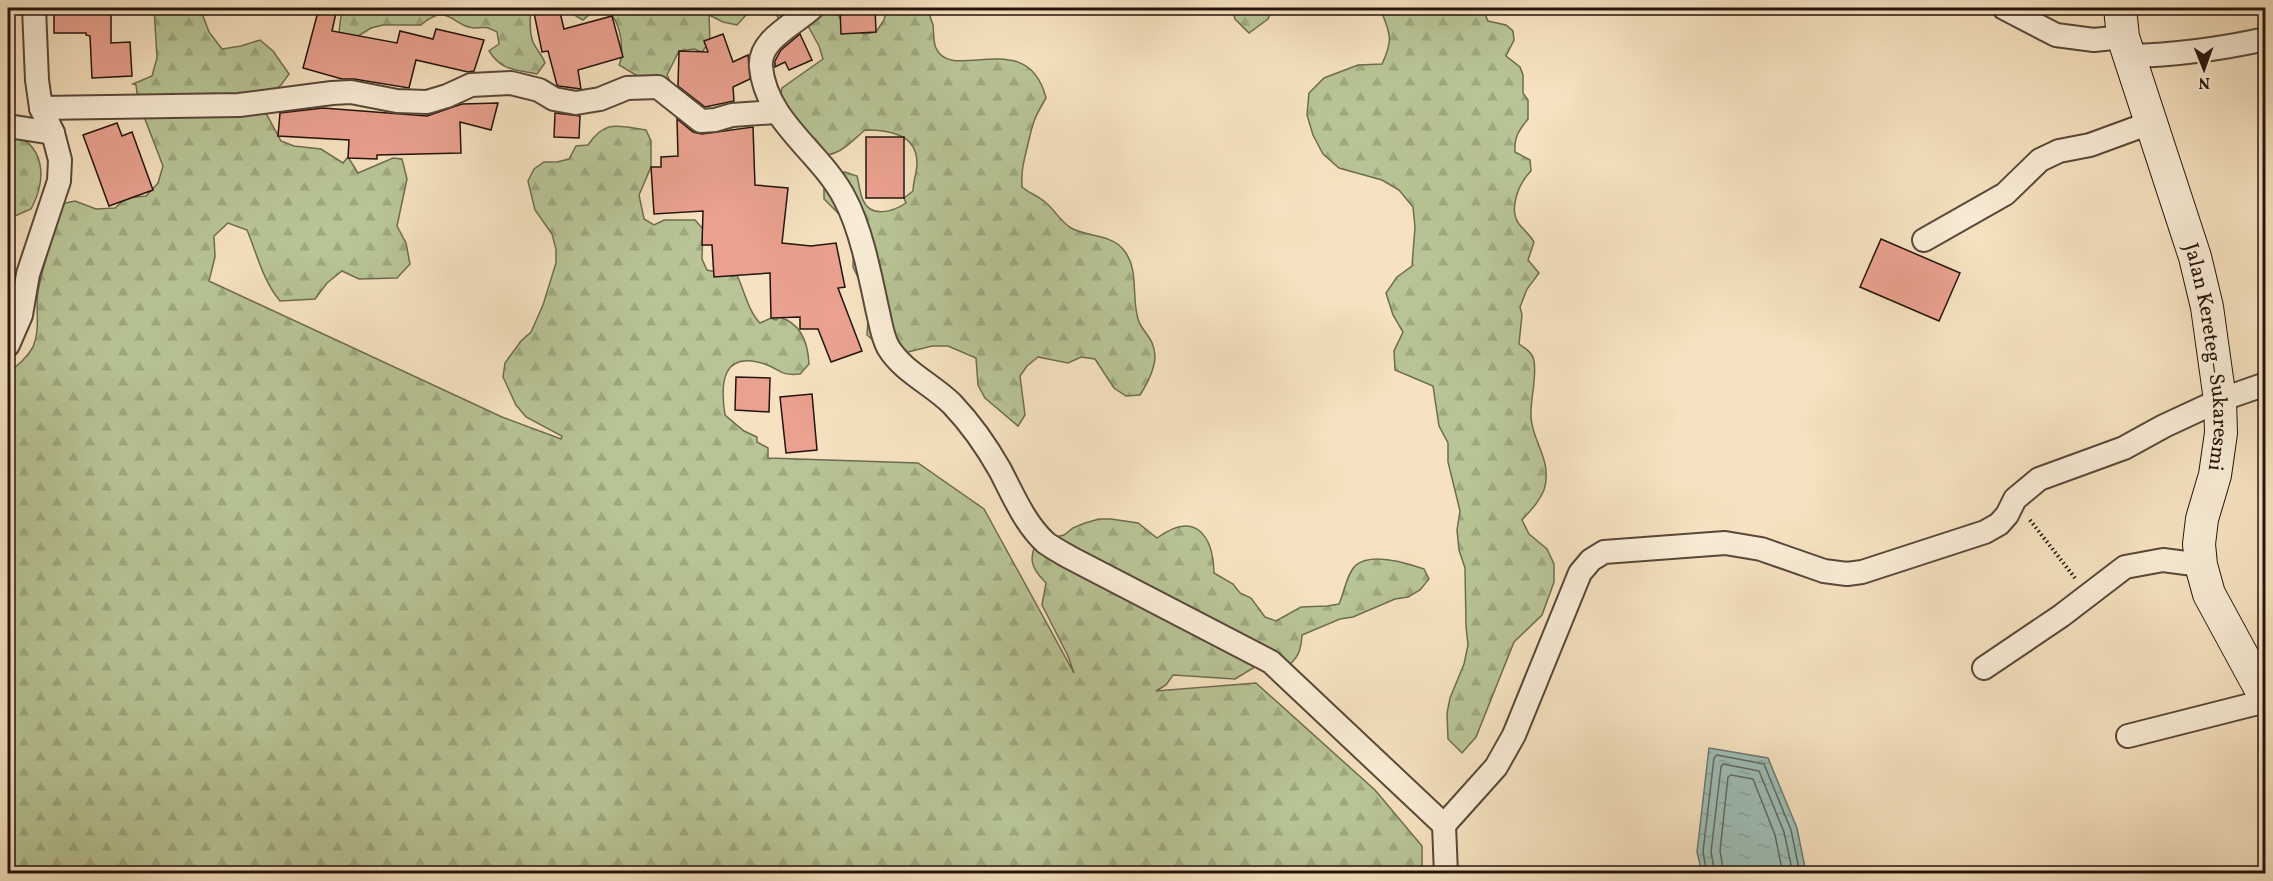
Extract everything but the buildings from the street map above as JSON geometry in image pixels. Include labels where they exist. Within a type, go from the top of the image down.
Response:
[{"type":"street","points":[[8,345],[21,315],[28,274],[59,182],[60,160],[53,133],[42,108],[37,80],[34,8]]},
{"type":"street","points":[[812,8],[774,39],[763,53],[760,65],[765,86],[776,112],[831,178],[845,199],[866,263],[886,345],[899,363],[928,383],[952,405],[978,436],[1029,522],[1046,543],[1271,662],[1444,825]]},
{"type":"street","points":[[2004,8],[2056,35],[2094,40],[2124,34],[2172,55],[2265,39]]},
{"type":"street","name":"Jalan Kereteg–Sukaresmi","points":[[2124,34],[2150,123],[2195,257],[2207,307],[2220,400],[2221,433],[2219,454],[2202,519],[2199,544],[2201,566],[2209,594],[2265,700]]},
{"type":"street","points":[[42,108],[239,105],[351,92],[397,101],[427,102],[471,85],[511,83],[539,90],[554,99],[576,103],[600,99],[627,88],[658,87],[701,121],[716,120],[732,115],[776,112]]},
{"type":"street","points":[[1924,240],[2005,194],[2040,160],[2059,151],[2090,145],[2150,123]]},
{"type":"street","points":[[8,126],[53,133]]},
{"type":"street","points":[[1446,873],[1444,825],[1496,767],[1514,735],[1580,573],[1591,560],[1604,552],[1725,543],[1761,549],[1824,571],[1847,574],[1862,572],[1985,532],[2000,524],[2015,499],[2039,479],[2124,448],[2220,400],[2265,384]]},
{"type":"street","points":[[1984,668],[2125,567],[2163,560],[2201,566]]},
{"type":"street","points":[[2128,736],[2265,700]]},
{"type":"path","points":[[2015,499],[2088,595]]},
{"type":"green space","points":[[154,8],[200,8],[209,32],[222,49],[260,40],[273,51],[289,74],[281,85],[266,96],[267,115],[281,141],[294,146],[321,149],[343,163],[348,157],[358,173],[393,158],[402,159],[407,179],[397,226],[406,243],[410,264],[397,278],[359,279],[342,271],[327,283],[315,299],[280,301],[265,276],[247,230],[228,223],[214,236],[215,257],[209,281],[502,417],[561,439],[562,436],[526,417],[516,405],[503,377],[505,363],[521,341],[531,332],[543,305],[556,263],[556,249],[552,234],[535,210],[528,181],[534,169],[544,162],[569,159],[576,146],[588,145],[600,131],[606,128],[620,126],[646,130],[651,141],[651,167],[639,195],[644,219],[654,225],[664,220],[695,220],[703,229],[702,259],[707,270],[733,276],[736,273],[749,306],[760,323],[771,318],[776,320],[779,317],[787,320],[798,329],[807,348],[809,364],[800,374],[784,373],[765,364],[751,361],[740,362],[732,366],[724,381],[725,415],[744,431],[757,437],[757,442],[768,448],[768,458],[918,463],[984,509],[1074,673],[1068,656],[1042,605],[1046,583],[1036,571],[1032,561],[1038,536],[1051,538],[1064,535],[1073,528],[1099,519],[1138,523],[1157,538],[1182,526],[1191,527],[1206,538],[1213,559],[1214,573],[1233,584],[1240,593],[1251,598],[1265,617],[1276,621],[1301,607],[1339,604],[1350,573],[1356,565],[1363,561],[1390,560],[1424,569],[1429,579],[1420,590],[1408,597],[1395,599],[1302,635],[1298,654],[1285,668],[1258,665],[1235,679],[1173,675],[1166,685],[1156,691],[1256,683],[1375,790],[1422,846],[1422,873],[8,874],[8,373],[28,355],[35,340],[38,292],[51,238],[55,205],[75,201],[96,209],[115,208],[126,198],[146,196],[158,183],[163,166],[138,101],[136,85],[133,84],[152,76],[157,58]]},
{"type":"green space","points":[[342,8],[531,8],[532,38],[545,63],[537,74],[504,66],[489,51],[499,44],[497,32],[487,28],[467,27],[444,15],[430,18],[421,25],[383,25],[371,28],[350,41],[339,32]]},
{"type":"green space","points":[[570,8],[763,8],[760,12],[746,15],[737,25],[723,22],[709,15],[710,41],[702,52],[694,49],[679,51],[667,75],[672,85],[651,84],[619,65],[621,39],[619,29],[610,14],[603,10],[594,11],[583,20],[571,13]]},
{"type":"green space","points":[[773,8],[836,8],[842,21],[864,34],[876,32],[884,20],[887,8],[927,8],[933,25],[935,46],[944,57],[957,61],[1007,60],[1023,64],[1037,76],[1046,98],[1031,130],[1023,165],[1022,187],[1045,202],[1071,228],[1111,240],[1117,243],[1128,256],[1133,273],[1138,319],[1150,339],[1155,356],[1152,372],[1140,395],[1126,396],[1114,388],[1095,359],[1081,357],[1068,363],[1038,357],[1020,376],[1025,415],[1018,426],[985,398],[978,385],[976,358],[948,346],[932,346],[904,353],[887,352],[867,335],[872,306],[853,267],[854,239],[843,218],[824,199],[824,183],[832,174],[845,172],[857,176],[862,198],[867,206],[871,210],[889,211],[906,203],[904,198],[913,191],[917,166],[916,153],[912,145],[899,135],[865,130],[839,151],[819,156],[779,102],[782,88],[823,59],[819,46],[808,26],[798,31],[783,27]]},
{"type":"green space","points":[[1232,8],[1273,8],[1268,19],[1249,33],[1235,19]]},
{"type":"green space","points":[[1380,8],[1475,8],[1485,14],[1488,21],[1506,25],[1513,31],[1514,40],[1506,56],[1520,67],[1523,75],[1523,93],[1528,100],[1528,119],[1518,134],[1515,152],[1530,160],[1531,171],[1516,196],[1515,211],[1519,224],[1534,242],[1528,260],[1539,273],[1527,289],[1520,307],[1522,315],[1519,344],[1530,353],[1534,361],[1531,417],[1544,460],[1546,479],[1540,498],[1522,520],[1529,534],[1547,549],[1554,564],[1554,582],[1542,615],[1514,642],[1476,737],[1462,753],[1448,739],[1447,713],[1468,645],[1465,568],[1459,550],[1457,530],[1460,511],[1448,462],[1448,443],[1439,426],[1433,386],[1395,370],[1394,351],[1403,332],[1393,315],[1386,293],[1397,277],[1412,266],[1415,227],[1413,207],[1399,190],[1382,180],[1339,168],[1323,154],[1313,135],[1307,115],[1309,93],[1324,78],[1358,65],[1382,64],[1388,48],[1389,36]]},
{"type":"green space","points":[[8,133],[21,138],[30,145],[40,164],[41,174],[40,186],[31,209],[8,219]]},
{"type":"water","points":[[1709,748],[1768,758],[1797,828],[1806,873],[1702,873],[1697,852]]}]
